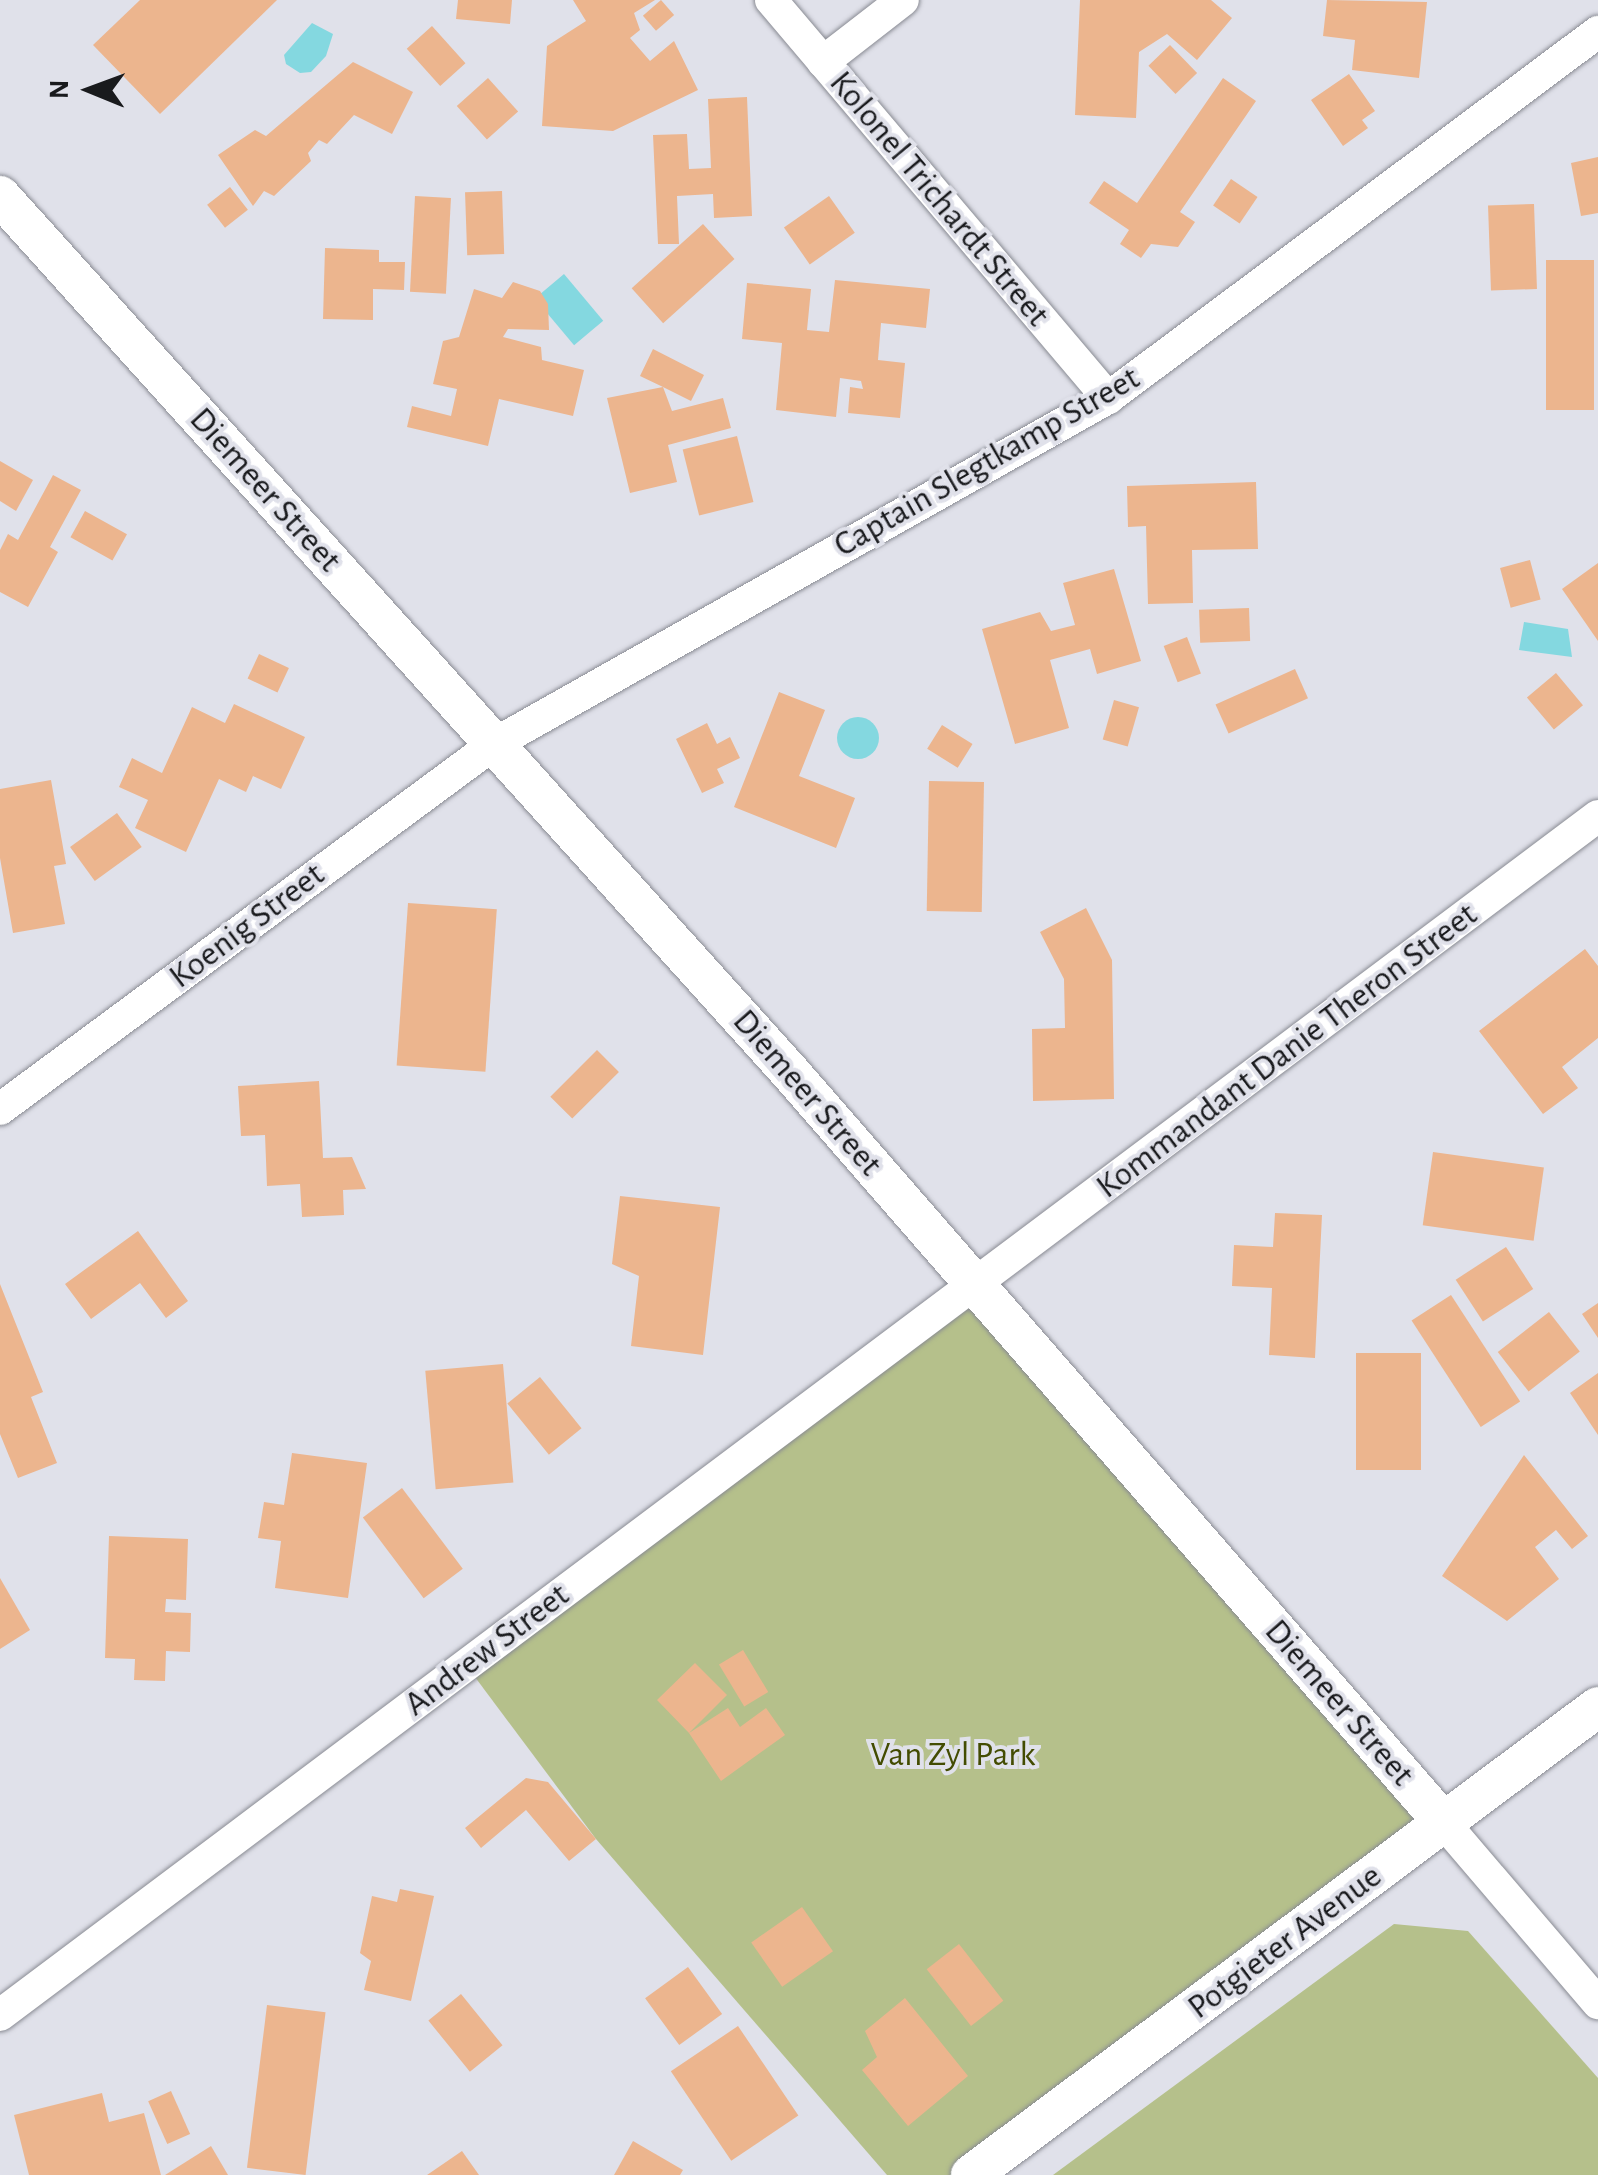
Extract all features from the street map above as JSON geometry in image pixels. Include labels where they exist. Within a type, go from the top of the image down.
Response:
[{"type":"street","name":"Kolonel Trichardt Street","points":[[772,0],[1108,398]]},
{"type":"street","points":[[823,62],[903,0]]},
{"type":"street","name":"Captain Slegtkamp Street","points":[[494,744],[1108,398],[1598,32]]},
{"type":"street","name":"Diemeer Street","points":[[4,208],[494,744],[976,1286],[1598,2003]]},
{"type":"street","name":"Koenig Street","points":[[0,1109],[494,744]]},
{"type":"street","name":"Kommandant Danie Theron Street","points":[[976,1286],[1598,816]]},
{"type":"street","name":"Andrew Street","points":[[0,2015],[976,1286]]},
{"type":"street","name":"Potgieter Avenue","points":[[972,2175],[1598,1707]]},
{"type":"green space","name":"Van Zyl Park","points":[[975,1286],[1444,1823],[971,2175],[887,2175],[596,1839],[466,1665]]},
{"type":"green space","points":[[1394,1924],[1468,1931],[1598,2078],[1598,2175],[1053,2175]]},
{"type":"water","points":[[312,23],[333,34],[326,56],[311,72],[300,73],[286,64],[284,55]]},
{"type":"water","points":[[564,274],[603,321],[574,345],[535,298]]},
{"type":"water","points":[[1524,622],[1568,629],[1572,657],[1519,650]]},
{"type":"water","points":[[858,717],[873,723],[879,738],[873,753],[858,759],[843,753],[837,738],[843,723]]},
{"type":"building","points":[[140,0],[277,0],[160,114],[93,45]]},
{"type":"building","points":[[458,0],[512,0],[510,24],[456,19]]},
{"type":"building","points":[[573,0],[655,0],[634,13],[640,30],[630,38],[650,61],[674,41],[698,90],[613,131],[542,126],[547,46],[586,21]]},
{"type":"building","points":[[661,0],[674,15],[656,31],[643,16]]},
{"type":"building","points":[[1080,0],[1211,0],[1232,18],[1197,60],[1167,34],[1139,52],[1136,118],[1075,115]]},
{"type":"building","points":[[1327,0],[1427,2],[1419,78],[1352,70],[1355,40],[1323,36]]},
{"type":"building","points":[[432,26],[465,63],[440,86],[407,49]]},
{"type":"building","points":[[1170,45],[1197,73],[1176,94],[1148,66]]},
{"type":"building","points":[[353,62],[413,92],[392,134],[354,115],[327,144],[319,140],[308,153],[311,161],[274,196],[264,191],[253,206],[218,155],[255,130],[266,136]]},
{"type":"building","points":[[1349,74],[1375,111],[1362,120],[1368,128],[1343,146],[1311,100]]},
{"type":"building","points":[[488,78],[518,111],[487,140],[457,106]]},
{"type":"building","points":[[1223,78],[1256,101],[1180,212],[1195,222],[1178,247],[1151,244],[1141,258],[1120,244],[1129,230],[1089,203],[1104,181],[1137,203]]},
{"type":"building","points":[[747,97],[752,216],[714,218],[713,194],[677,196],[679,244],[658,244],[653,135],[687,134],[689,169],[711,168],[708,99]]},
{"type":"building","points":[[1598,157],[1598,213],[1581,216],[1571,163]]},
{"type":"building","points":[[1231,179],[1258,197],[1240,223],[1213,206]]},
{"type":"building","points":[[230,187],[248,210],[225,228],[207,205]]},
{"type":"building","points":[[502,191],[504,254],[467,255],[465,192]]},
{"type":"building","points":[[415,196],[451,198],[446,294],[410,292]]},
{"type":"building","points":[[829,196],[855,233],[810,264],[784,228]]},
{"type":"building","points":[[1534,204],[1537,289],[1491,291],[1488,206]]},
{"type":"building","points":[[703,224],[734,259],[663,323],[632,288]]},
{"type":"building","points":[[325,248],[379,250],[379,262],[405,262],[404,290],[373,289],[373,320],[323,319]]},
{"type":"building","points":[[1546,260],[1594,260],[1594,410],[1546,410]]},
{"type":"building","points":[[835,280],[930,289],[926,328],[881,323],[878,360],[905,363],[900,418],[848,413],[850,387],[863,389],[861,381],[840,378],[836,417],[776,410],[782,343],[742,339],[747,283],[811,289],[807,330],[829,332]]},
{"type":"building","points":[[513,282],[540,291],[548,304],[549,330],[508,329],[503,337],[541,347],[542,360],[584,370],[573,416],[499,399],[488,446],[407,427],[412,406],[451,416],[457,389],[433,384],[443,341],[459,337],[474,289],[502,298]]},
{"type":"building","points":[[653,349],[704,375],[691,401],[640,376]]},
{"type":"building","points":[[663,387],[672,411],[723,398],[731,428],[668,445],[677,482],[630,493],[607,398]]},
{"type":"building","points":[[737,436],[753,502],[699,516],[683,450]]},
{"type":"building","points":[[0,461],[33,480],[16,511],[0,501]]},
{"type":"building","points":[[53,475],[81,490],[50,547],[58,552],[28,607],[0,592],[0,550],[8,534],[18,540]]},
{"type":"building","points":[[1256,482],[1258,549],[1192,550],[1193,603],[1148,604],[1146,526],[1128,527],[1127,486]]},
{"type":"building","points":[[85,511],[127,534],[112,561],[70,537]]},
{"type":"building","points":[[1530,560],[1541,600],[1511,608],[1500,568]]},
{"type":"building","points":[[1598,563],[1598,641],[1562,589]]},
{"type":"building","points":[[1114,569],[1141,661],[1097,674],[1090,649],[1050,660],[1069,728],[1015,744],[982,629],[1040,612],[1051,631],[1075,625],[1063,583]]},
{"type":"building","points":[[1249,608],[1250,641],[1200,643],[1199,610]]},
{"type":"building","points":[[1187,637],[1201,673],[1178,682],[1164,646]]},
{"type":"building","points":[[259,654],[289,668],[277,692],[248,678]]},
{"type":"building","points":[[1295,669],[1308,698],[1229,734],[1216,704]]},
{"type":"building","points":[[1556,673],[1583,705],[1554,730],[1527,697]]},
{"type":"building","points":[[779,692],[825,710],[799,776],[855,798],[836,848],[734,807]]},
{"type":"building","points":[[1114,700],[1139,707],[1128,747],[1103,739]]},
{"type":"building","points":[[234,704],[305,737],[281,789],[253,776],[246,792],[219,779],[186,852],[135,828],[148,800],[119,787],[132,758],[162,773],[192,707],[225,723]]},
{"type":"building","points":[[707,723],[717,744],[730,737],[740,758],[717,769],[724,783],[702,793],[676,739]]},
{"type":"building","points":[[942,725],[973,744],[958,768],[927,749]]},
{"type":"building","points":[[51,780],[66,864],[54,866],[65,924],[13,933],[0,858],[0,789]]},
{"type":"building","points":[[929,781],[984,782],[982,912],[927,911]]},
{"type":"building","points":[[117,813],[142,847],[95,881],[70,847]]},
{"type":"building","points":[[408,903],[497,909],[485,1072],[397,1066]]},
{"type":"building","points":[[1086,908],[1112,960],[1114,1099],[1033,1101],[1032,1029],[1065,1028],[1064,979],[1040,932]]},
{"type":"building","points":[[1585,949],[1598,966],[1598,1038],[1562,1067],[1578,1088],[1543,1114],[1479,1031]]},
{"type":"building","points":[[597,1050],[619,1072],[572,1119],[550,1097]]},
{"type":"building","points":[[319,1081],[323,1158],[352,1157],[366,1189],[343,1190],[344,1215],[302,1217],[300,1184],[267,1186],[265,1135],[241,1136],[238,1086]]},
{"type":"building","points":[[1433,1152],[1544,1168],[1534,1241],[1423,1225]]},
{"type":"building","points":[[620,1196],[720,1207],[703,1355],[631,1346],[639,1276],[612,1264]]},
{"type":"building","points":[[1275,1213],[1322,1215],[1315,1358],[1269,1355],[1272,1288],[1232,1286],[1234,1245],[1273,1247]]},
{"type":"building","points":[[138,1231],[188,1301],[166,1318],[140,1283],[91,1319],[65,1284]]},
{"type":"building","points":[[1506,1247],[1533,1289],[1483,1322],[1456,1280]]},
{"type":"building","points":[[0,1284],[43,1392],[31,1397],[57,1463],[18,1478],[0,1434]]},
{"type":"building","points":[[1451,1295],[1520,1402],[1481,1427],[1412,1321]]},
{"type":"building","points":[[1598,1303],[1598,1338],[1582,1314]]},
{"type":"building","points":[[1549,1312],[1580,1351],[1529,1391],[1498,1352]]},
{"type":"building","points":[[1356,1353],[1421,1353],[1421,1470],[1356,1470]]},
{"type":"building","points":[[503,1364],[513,1483],[436,1489],[425,1371]]},
{"type":"building","points":[[1598,1373],[1598,1435],[1570,1393]]},
{"type":"building","points":[[540,1377],[582,1428],[549,1455],[507,1403]]},
{"type":"building","points":[[292,1453],[367,1463],[348,1598],[275,1588],[281,1541],[258,1538],[264,1502],[284,1505]]},
{"type":"building","points":[[1524,1455],[1588,1536],[1572,1549],[1556,1530],[1535,1547],[1559,1579],[1507,1621],[1442,1576]]},
{"type":"building","points":[[402,1488],[463,1569],[424,1598],[363,1517]]},
{"type":"building","points":[[109,1536],[188,1539],[186,1600],[166,1599],[165,1612],[191,1613],[190,1652],[166,1651],[165,1681],[134,1680],[135,1659],[105,1658]]},
{"type":"building","points":[[0,1578],[30,1630],[0,1649]]},
{"type":"building","points":[[743,1650],[768,1692],[744,1706],[719,1664]]},
{"type":"building","points":[[695,1663],[727,1695],[689,1733],[657,1700]]},
{"type":"building","points":[[728,1708],[740,1727],[766,1708],[785,1735],[721,1781],[689,1733]]},
{"type":"building","points":[[526,1778],[548,1782],[596,1839],[569,1861],[526,1810],[481,1848],[465,1828]]},
{"type":"building","points":[[400,1889],[434,1896],[411,2001],[364,1990],[371,1961],[360,1953],[372,1896],[397,1902]]},
{"type":"building","points":[[802,1907],[833,1951],[782,1987],[751,1943]]},
{"type":"building","points":[[959,1944],[1003,2001],[971,2026],[927,1969]]},
{"type":"building","points":[[688,1967],[722,2014],[679,2045],[645,1998]]},
{"type":"building","points":[[461,1994],[503,2045],[470,2072],[428,2020]]},
{"type":"building","points":[[905,1998],[968,2076],[908,2126],[862,2070],[877,2057],[865,2031]]},
{"type":"building","points":[[267,2005],[326,2012],[306,2175],[247,2168]]},
{"type":"building","points":[[738,2026],[798,2116],[731,2161],[671,2071]]},
{"type":"building","points":[[171,2091],[190,2134],[167,2144],[148,2101]]},
{"type":"building","points":[[102,2093],[109,2122],[144,2113],[161,2175],[29,2175],[14,2115]]},
{"type":"building","points":[[633,2141],[683,2170],[680,2175],[614,2175]]},
{"type":"building","points":[[211,2146],[228,2175],[165,2175]]},
{"type":"building","points":[[462,2151],[479,2175],[427,2175]]}]
